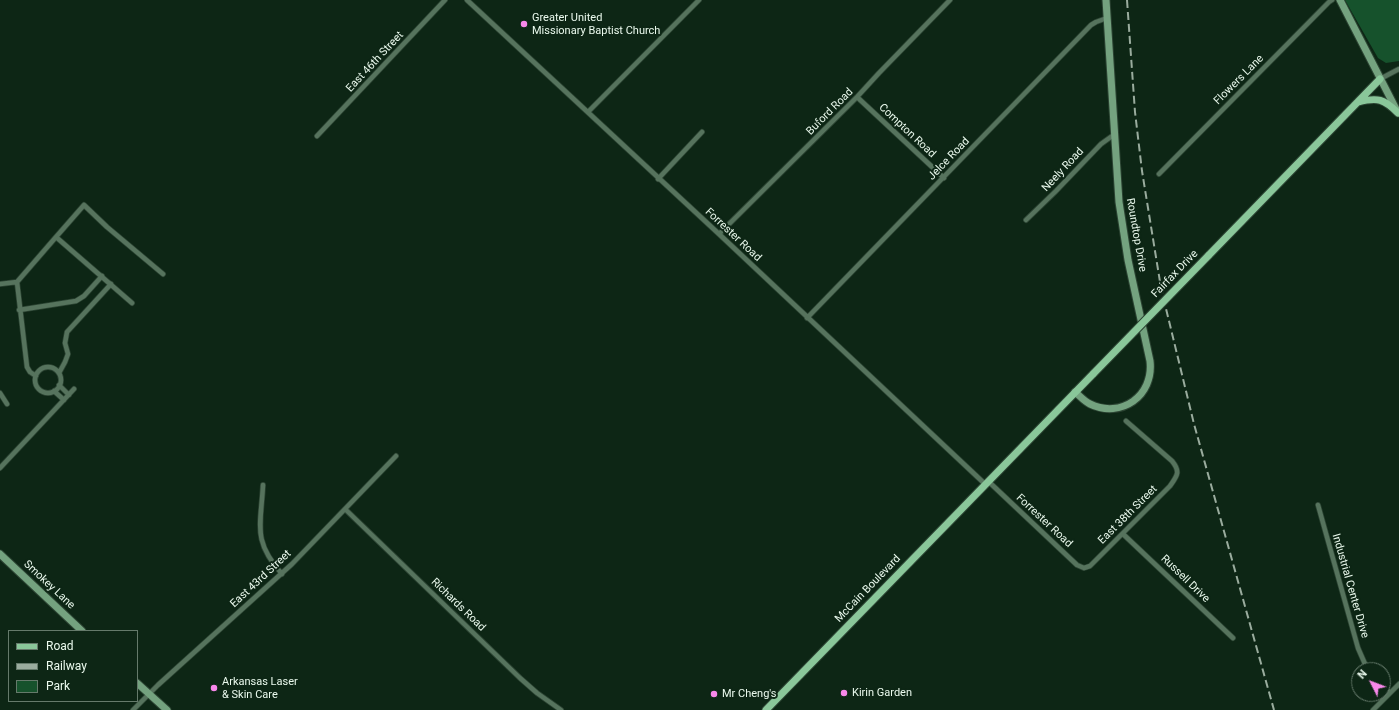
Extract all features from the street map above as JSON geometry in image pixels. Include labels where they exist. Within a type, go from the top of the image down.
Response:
[{"type":"main road","name":"Fairfax Drive","points":[[987,483],[1380,79]]},
{"type":"main road","points":[[1358,102],[1368,99],[1378,99],[1389,104],[1398,114]]},
{"type":"main road","name":"McCain Boulevard","points":[[766,710],[987,483]]},
{"type":"street","name":"East 46th Street","points":[[317,136],[445,0]]},
{"type":"street","name":"Forrester Road","points":[[467,0],[658,179],[719,234],[807,318],[1077,565],[1084,568],[1090,566]]},
{"type":"street","points":[[588,112],[699,0]]},
{"type":"street","name":"Buford Road","points":[[719,234],[857,98],[879,73],[950,0]]},
{"type":"street","name":"Roundtop Drive","points":[[1075,392],[1086,402],[1095,406],[1118,408],[1129,404],[1139,396],[1145,389],[1150,377],[1150,361],[1128,260],[1119,202],[1106,0]]},
{"type":"street","name":"Flowers Lane","points":[[1159,174],[1272,58],[1332,0]]},
{"type":"street","points":[[1340,0],[1398,114]]},
{"type":"street","name":"Jelce Road","points":[[807,318],[1091,25],[1107,18]]},
{"type":"street","points":[[1380,79],[1399,69]]},
{"type":"street","name":"Compton Road","points":[[857,98],[944,178]]},
{"type":"street","points":[[658,179],[702,132]]},
{"type":"street","name":"Neely Road","points":[[1026,220],[1056,192],[1101,144],[1115,134]]},
{"type":"street","points":[[0,284],[16,282],[84,205],[163,274]]},
{"type":"street","points":[[56,237],[132,303]]},
{"type":"street","points":[[19,310],[76,301],[84,296],[102,276]]},
{"type":"street","points":[[16,282],[27,367],[30,372],[36,376]]},
{"type":"street","points":[[59,373],[68,354],[65,343],[67,332],[111,284]]},
{"type":"street","points":[[48,367],[59,373],[61,379],[59,386],[54,391],[42,391],[36,384],[36,376],[40,369],[48,367]]},
{"type":"street","points":[[59,386],[69,395]]},
{"type":"street","points":[[0,468],[74,389]]},
{"type":"street","points":[[54,391],[64,400]]},
{"type":"street","points":[[0,393],[7,404]]},
{"type":"street","name":"East 38th Street","points":[[1090,566],[1170,486],[1177,474],[1177,468],[1172,461],[1126,421]]},
{"type":"street","name":"East 43rd Street","points":[[133,710],[282,574],[396,456]]},
{"type":"street","points":[[263,485],[260,526],[262,546],[268,558],[282,574]]},
{"type":"street","name":"Industrial Center Drive","points":[[1318,504],[1358,648],[1364,662]]},
{"type":"street","name":"Richards Road","points":[[345,509],[520,678],[537,693],[561,710]]},
{"type":"street","name":"Russell Drive","points":[[1123,534],[1233,638]]},
{"type":"street","name":"Smokey Lane","points":[[0,554],[81,630]]},
{"type":"street","points":[[1391,692],[1399,684]]},
{"type":"street","points":[[138,685],[167,710]]},
{"type":"street","points":[[1373,710],[1381,702]]},
{"type":"green space","points":[[1345,0],[1399,0],[1399,61],[1386,63],[1378,58]]},
{"type":"railway","points":[[1127,0],[1135,112],[1142,171],[1161,288],[1194,424],[1274,710]]},
{"type":"place","name":"Greater United Missionary Baptist Church","points":[[524,24]]},
{"type":"place","name":"Arkansas Laser & Skin Care","points":[[214,688]]},
{"type":"place","name":"Kirin Garden","points":[[844,693]]},
{"type":"place","name":"Mr Cheng's","points":[[714,694]]}]
